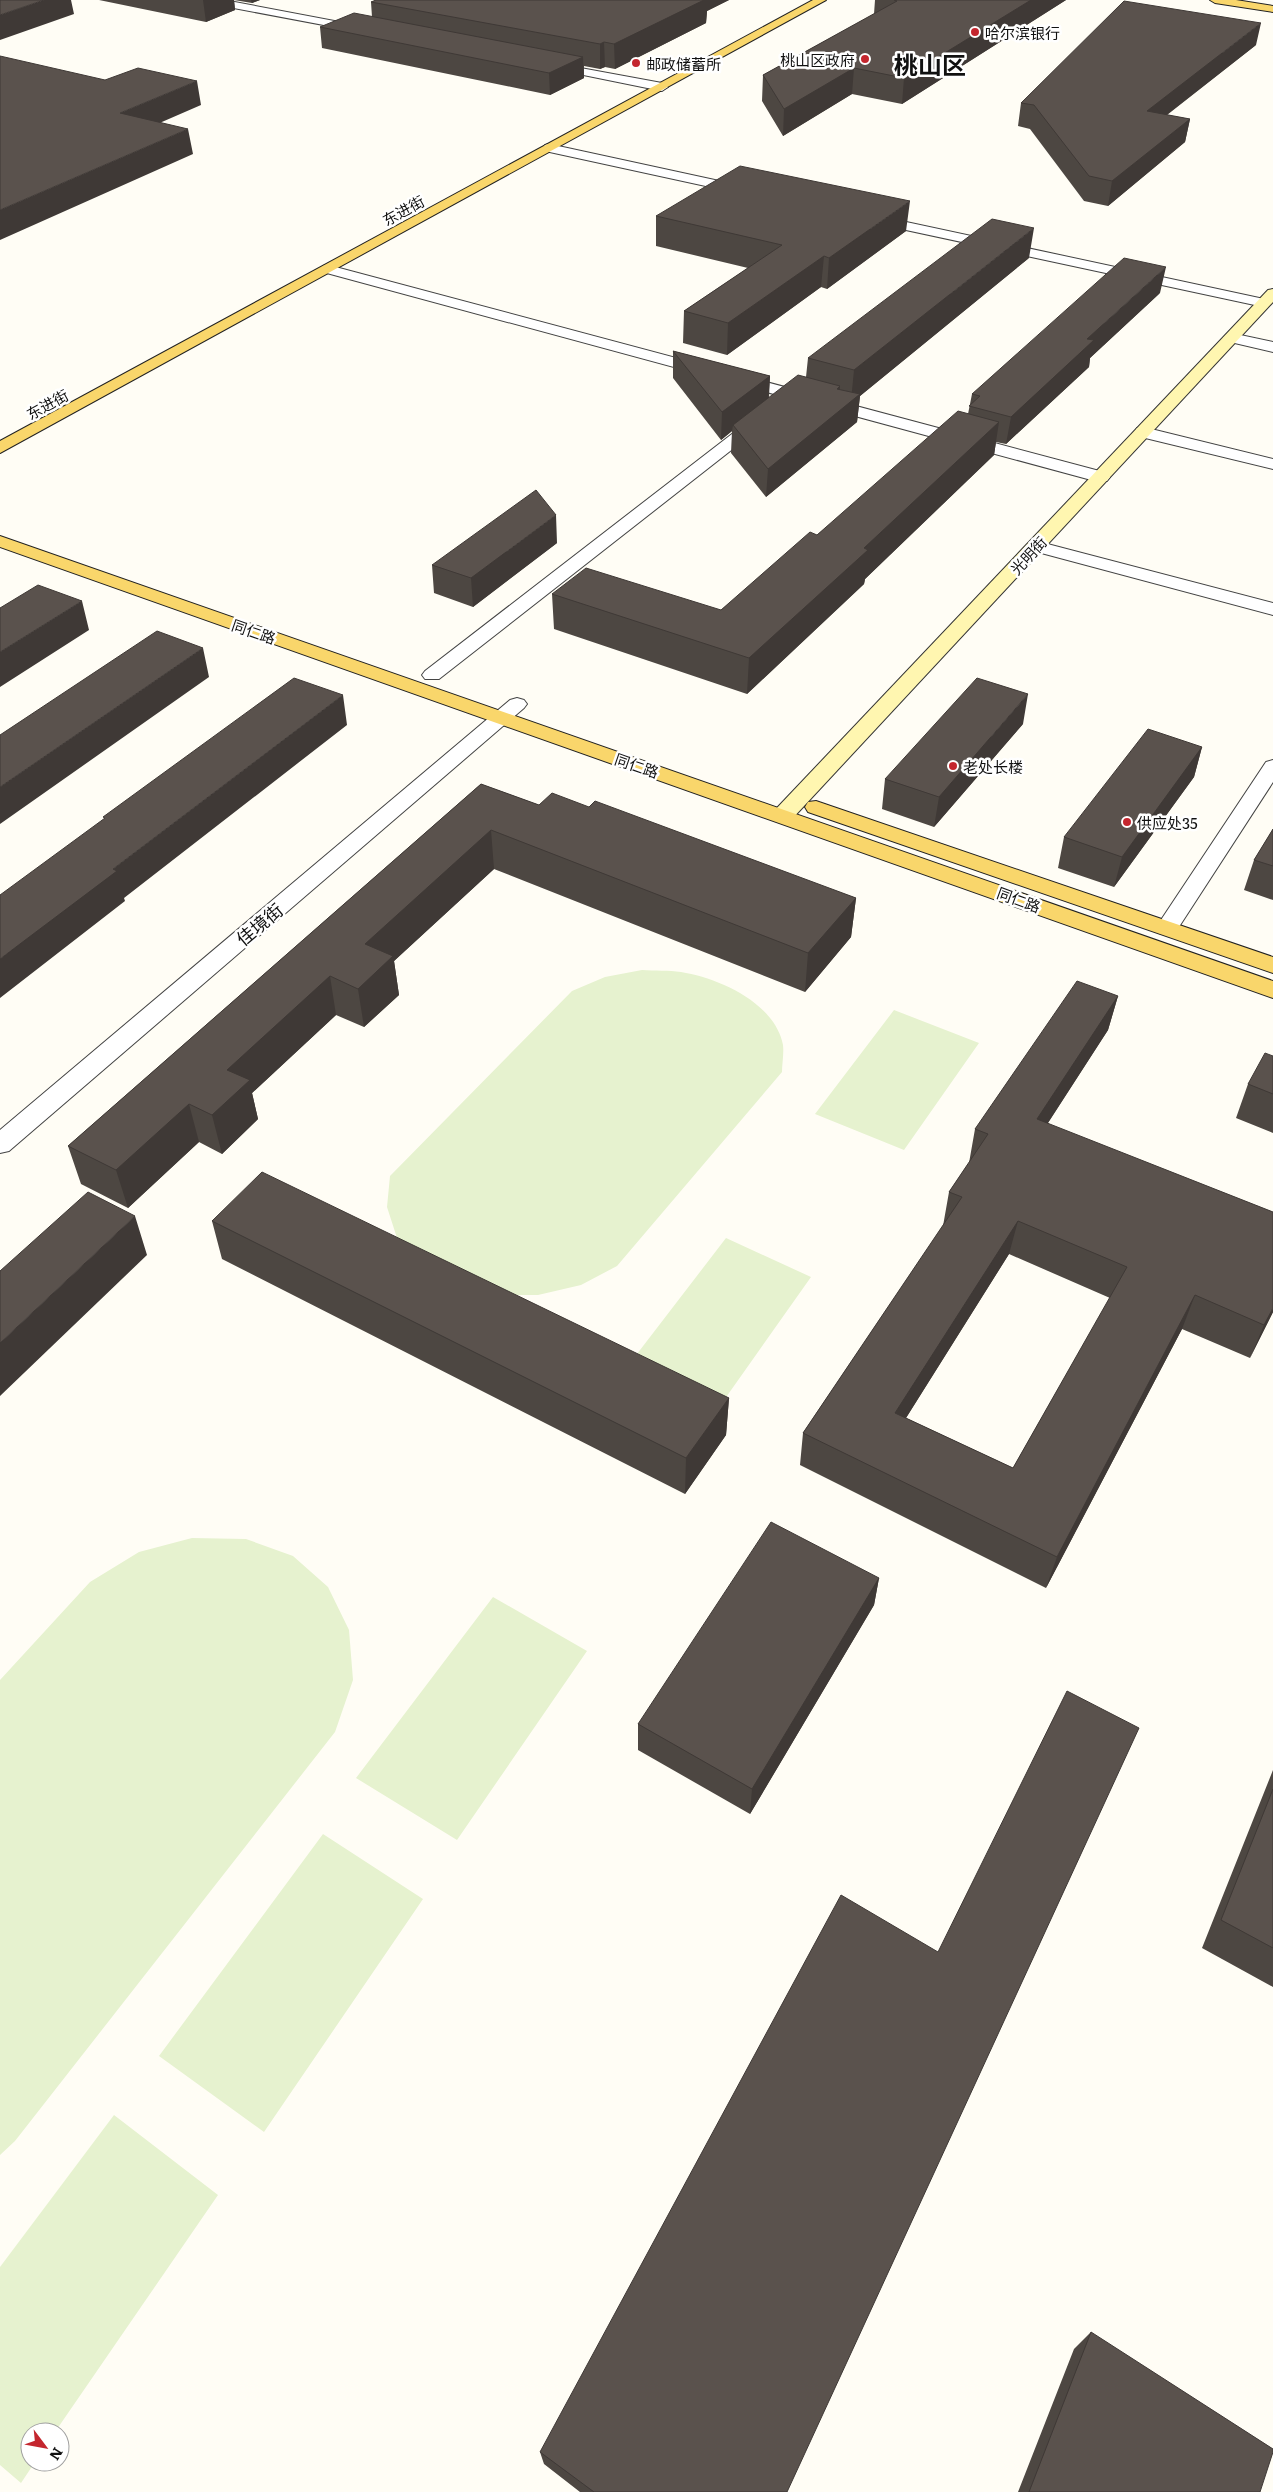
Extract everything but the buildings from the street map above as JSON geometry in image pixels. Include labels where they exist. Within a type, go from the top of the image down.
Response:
[{"type":"main road","name":"东进街","points":[[0,448],[821,0]]},
{"type":"main road","points":[[1215,0],[1273,9]]},
{"type":"main road","points":[[621,92],[655,73]]},
{"type":"main road","name":"光明街","points":[[786,804],[1036,546],[1268,298]]},
{"type":"main road","name":"同仁路","points":[[0,526],[432,675],[509,711],[704,768]]},
{"type":"main road","name":"同仁路","points":[[0,541],[786,804],[1167,928],[1273,965]]},
{"type":"main road","name":"同仁路","points":[[786,804],[1273,990]]},
{"type":"street","points":[[207,0],[373,32]]},
{"type":"street","points":[[540,64],[662,87]]},
{"type":"street","points":[[550,148],[762,194]]},
{"type":"street","points":[[858,215],[1268,298]]},
{"type":"street","points":[[328,269],[1101,477]]},
{"type":"street","points":[[1231,338],[1273,347]]},
{"type":"street","points":[[432,675],[794,394]]},
{"type":"street","points":[[1143,432],[1273,464]]},
{"type":"street","points":[[1036,546],[1273,609]]},
{"type":"street","name":"佳境街","points":[[0,1144],[509,711]]},
{"type":"street","points":[[1167,928],[1273,766]]},
{"type":"green space","points":[[642,970],[676,971],[696,975],[728,987],[757,1005],[778,1030],[783,1045],[782,1072],[617,1266],[581,1285],[538,1295],[494,1295],[397,1238],[387,1207],[390,1176],[572,991],[605,977]]},
{"type":"green space","points":[[894,1010],[979,1043],[904,1150],[815,1114]]},
{"type":"green space","points":[[726,1238],[811,1277],[717,1410],[627,1367]]},
{"type":"green space","points":[[192,1538],[246,1539],[293,1556],[328,1587],[349,1630],[353,1680],[335,1732],[15,2141],[0,2155],[0,1680],[90,1582],[139,1552]]},
{"type":"green space","points":[[493,1597],[587,1651],[457,1840],[356,1778]]},
{"type":"green space","points":[[323,1834],[423,1899],[264,2132],[159,2056]]},
{"type":"green space","points":[[114,2115],[218,2195],[62,2422],[20,2422],[20,2472],[28,2472],[21,2483],[0,2465],[0,2267]]},
{"type":"place","name":"哈尔滨银行","points":[[975,32]]},
{"type":"place","name":"桃山区政府","points":[[865,59]]},
{"type":"place","name":"邮政储蓄所","points":[[636,63]]},
{"type":"place","name":"老处长楼","points":[[953,766]]},
{"type":"place","name":"供应处35","points":[[1127,822]]},
{"type":"district","name":"桃山区","points":[[930,63]]}]
